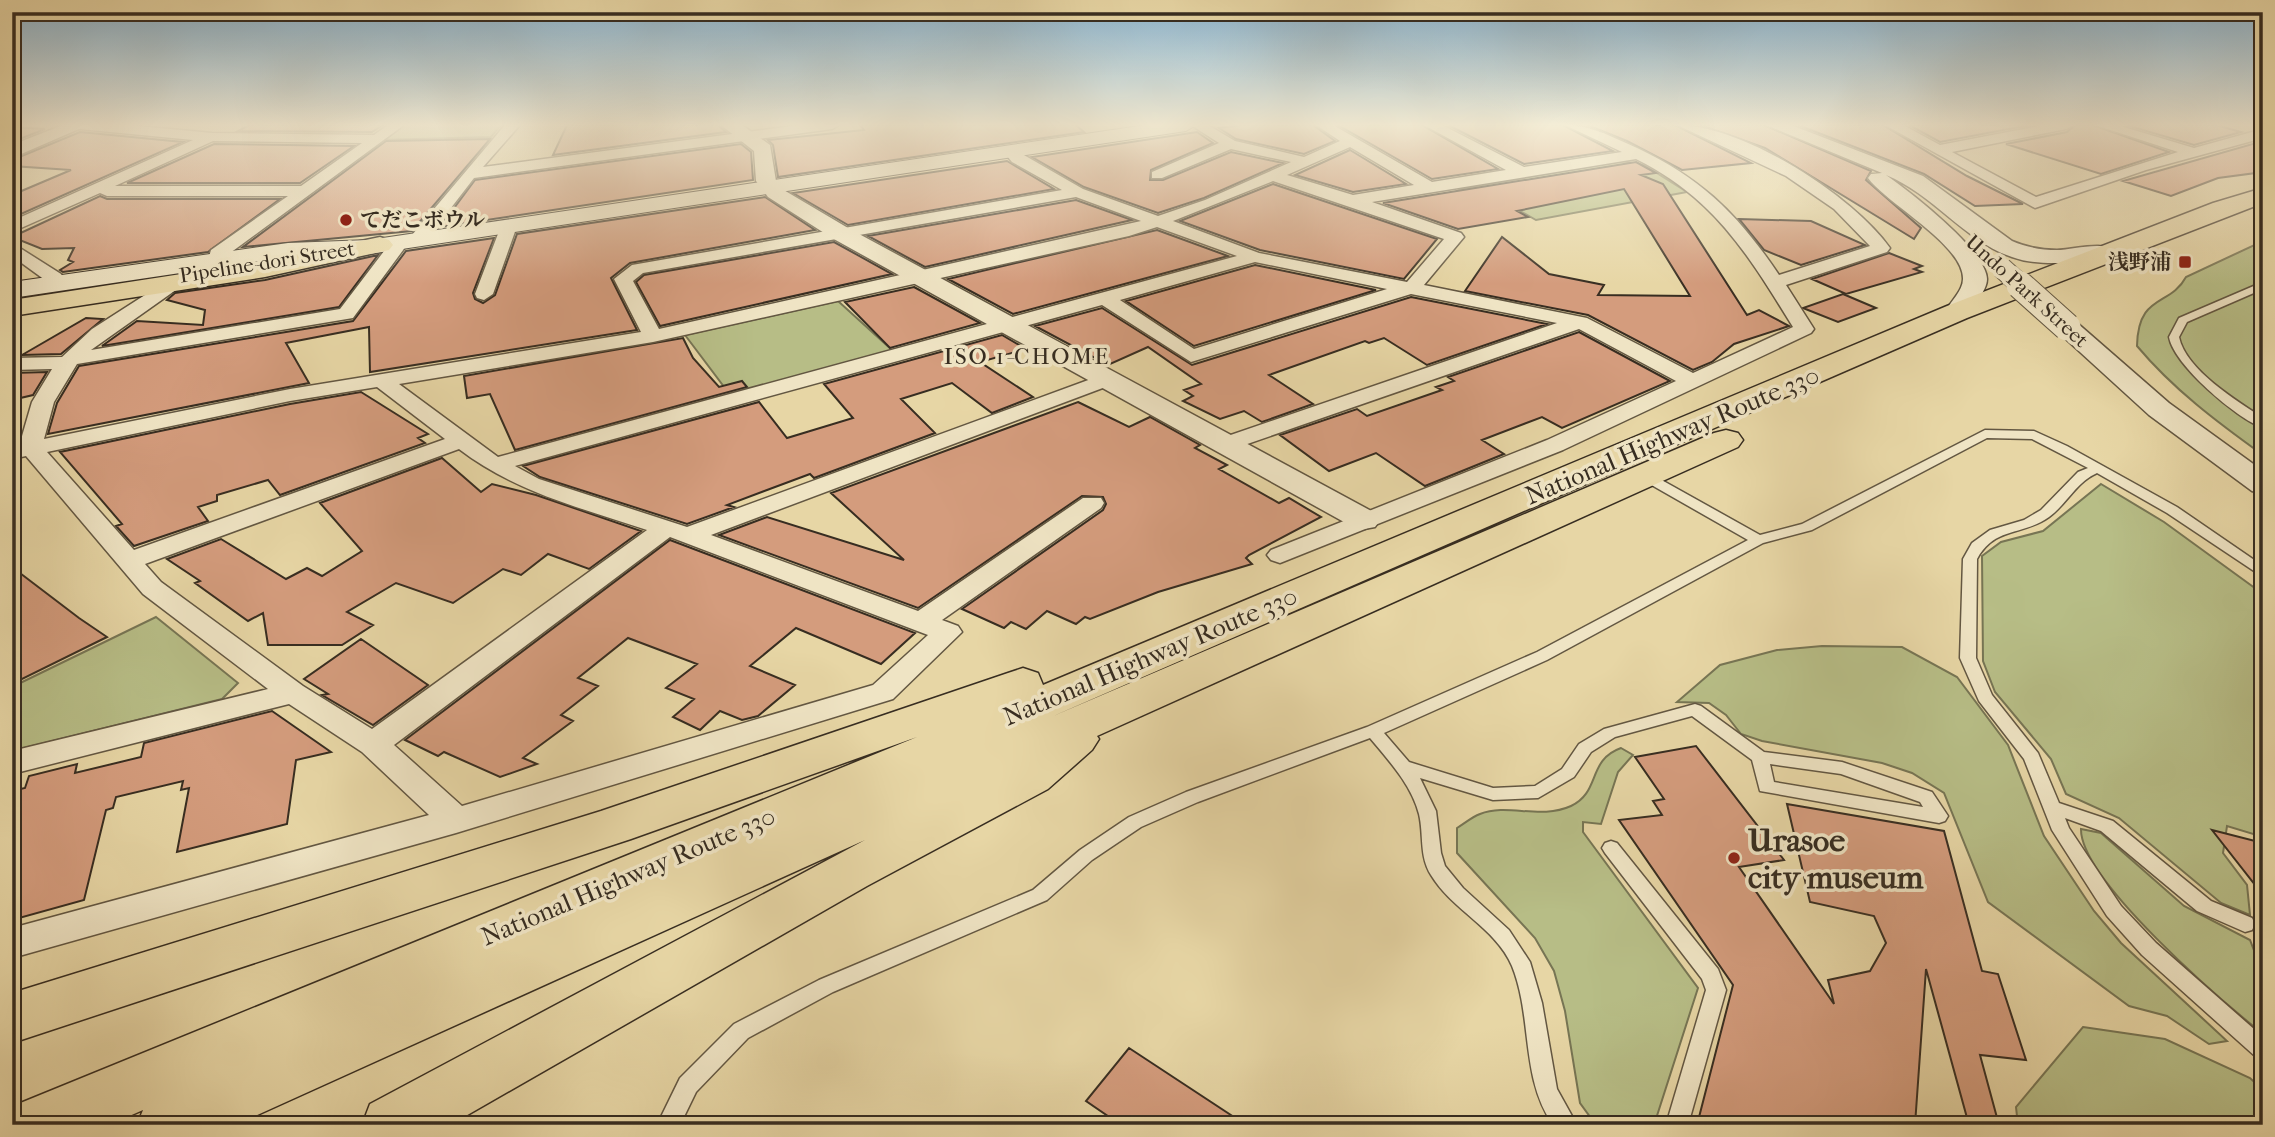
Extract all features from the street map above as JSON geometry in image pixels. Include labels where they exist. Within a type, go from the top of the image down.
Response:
[{"type":"main road","name":"Pipeline-dori Street","points":[[12,301],[825,178]]},
{"type":"main road","name":"National Highway Route 330","points":[[40,1125],[1154,653],[1290,599],[1957,312],[2263,195]]},
{"type":"main road","name":"National Highway Route 330","points":[[167,1125],[2107,273],[2263,212]]},
{"type":"main road","points":[[12,290],[288,250],[400,242]]},
{"type":"main road","points":[[12,308],[265,269],[400,242]]},
{"type":"main road","points":[[12,1018],[614,826],[1076,664],[1114,655],[1154,653]]},
{"type":"main road","points":[[392,1125],[838,879],[1031,777],[1110,711]]},
{"type":"street","points":[[12,227],[125,178]]},
{"type":"street","points":[[217,260],[217,254],[320,178]]},
{"type":"street","points":[[12,364],[71,361],[346,314],[400,242],[464,178]]},
{"type":"street","points":[[766,178],[775,193],[840,233],[1364,520]]},
{"type":"street","points":[[1052,178],[1077,192],[1156,223],[1255,257],[1580,321],[1693,381]]},
{"type":"street","points":[[22,450],[290,395],[653,336],[1022,256],[1156,223],[1267,178]]},
{"type":"street","points":[[1108,300],[1191,356],[1413,287],[1455,237],[1352,200],[1279,178]]},
{"type":"street","points":[[1414,178],[1429,187]]},
{"type":"street","points":[[1352,200],[1484,178]]},
{"type":"street","points":[[1280,555],[1555,445],[1804,329],[1752,247],[1699,190],[1679,178]]},
{"type":"street","points":[[1774,283],[1881,248],[1864,227],[1831,198],[1801,178]]},
{"type":"street","points":[[1877,178],[1896,191],[1974,269],[1975,280],[1957,312]]},
{"type":"street","name":"Undo Park Street","points":[[1895,178],[1926,200],[2159,410],[2263,485]]},
{"type":"street","points":[[1911,178],[2004,246],[2021,253],[2055,257],[2106,253]]},
{"type":"street","points":[[1991,178],[2035,202],[2111,178]]},
{"type":"street","points":[[98,191],[302,191]]},
{"type":"street","points":[[653,336],[623,279],[628,273],[1077,192]]},
{"type":"street","points":[[484,294],[509,226]]},
{"type":"street","points":[[12,248],[45,269],[55,278],[53,284]]},
{"type":"street","points":[[494,465],[1009,324],[1108,300],[1255,257]]},
{"type":"street","points":[[22,450],[43,397],[59,371],[89,341],[159,297],[173,283]]},
{"type":"street","points":[[1227,444],[1580,321]]},
{"type":"street","points":[[373,744],[676,532],[1109,379]]},
{"type":"street","points":[[12,943],[456,820],[883,692],[948,632],[676,532],[531,484],[494,465],[381,380]]},
{"type":"street","points":[[129,561],[460,441]]},
{"type":"street","points":[[22,450],[152,588],[293,693],[373,744],[456,820]]},
{"type":"street","points":[[920,622],[1092,503]]},
{"type":"street","points":[[12,763],[293,693]]},
{"type":"lane","points":[[2263,285],[2183,320],[2176,329],[2174,339],[2190,365],[2263,424]]},
{"type":"lane","points":[[668,1125],[688,1085],[741,1031],[826,986],[1041,895],[1086,855],[1135,822],[1192,797],[1373,731],[1542,656],[1758,540],[1807,527],[1985,434],[2034,435],[2172,510],[2263,573]]},
{"type":"lane","points":[[2096,469],[2082,475],[2046,513],[2029,523],[1994,533],[1979,543],[1970,559],[1968,658],[1986,697],[2032,757],[2061,830],[2114,911],[2149,949],[2263,1050]]},
{"type":"lane","points":[[1645,476],[1758,540]]},
{"type":"lane","points":[[1404,767],[1493,794],[1538,792],[1568,773],[1585,748],[1610,733],[1695,710],[1760,757],[1842,768],[1926,797],[1938,816],[1766,787],[1760,757]]},
{"type":"lane","points":[[1373,731],[1420,788],[1431,826],[1429,852],[1439,873],[1501,933],[1520,961],[1530,991],[1546,1088],[1558,1115],[1566,1125]]},
{"type":"lane","points":[[2052,807],[2106,826],[2204,906],[2245,924]]},
{"type":"lane","points":[[1611,849],[1711,975],[1716,990],[1677,1125]]},
{"type":"green space","points":[[1523,178],[1665,178],[1687,192],[1536,220],[1506,203],[1489,206],[1459,189]]},
{"type":"green space","points":[[2263,241],[2263,455],[2181,391],[2137,346],[2143,317],[2156,303],[2172,293],[2186,277]]},
{"type":"green space","points":[[838,301],[893,351],[731,396],[685,335]]},
{"type":"green space","points":[[2101,484],[2164,522],[2263,594],[2263,837],[2227,826],[2223,853],[2247,885],[2250,915],[2221,903],[2119,818],[2066,794],[2051,759],[1995,692],[1983,661],[1982,556],[2001,542],[2043,531]]},
{"type":"green space","points":[[156,617],[238,683],[222,699],[12,751],[12,687]]},
{"type":"green space","points":[[1822,646],[1902,647],[1957,677],[2008,745],[2044,836],[2094,911],[2121,943],[2227,1041],[2209,1044],[2167,1016],[2129,1006],[1988,902],[1944,793],[1912,773],[1882,763],[1762,741],[1741,734],[1726,715],[1709,703],[1677,702],[1720,665],[1777,650]]},
{"type":"green space","points":[[1621,748],[1633,755],[1618,772],[1601,824],[1583,822],[1583,832],[1698,988],[1654,1125],[1596,1125],[1580,1103],[1565,1011],[1554,971],[1535,938],[1457,853],[1457,828],[1471,818],[1491,811],[1548,812],[1571,806],[1587,793],[1603,760]]},
{"type":"green space","points":[[2081,829],[2101,833],[2184,906],[2250,940],[2263,974],[2263,1034],[2188,969],[2128,908],[2103,878],[2087,851]]},
{"type":"green space","points":[[2083,1027],[2165,1039],[2250,1078],[2263,1090],[2263,1125],[2018,1125],[2016,1107]]},
{"type":"building","points":[[52,178],[102,178],[12,218],[12,195]]},
{"type":"building","points":[[138,178],[307,178],[300,183],[127,183]]},
{"type":"building","name":"てだこボウル","points":[[336,178],[457,178],[412,231],[243,247]]},
{"type":"building","points":[[753,178],[753,180],[440,227],[475,180]]},
{"type":"building","points":[[893,178],[1036,178],[1054,189],[848,225],[793,193]]},
{"type":"building","points":[[1069,178],[1249,178],[1204,198],[1158,213],[1084,187]]},
{"type":"building","points":[[1305,178],[1396,178],[1406,184],[1353,192]]},
{"type":"building","points":[[1537,178],[1648,178],[1663,184],[1747,315],[1759,310],[1789,326],[1734,344],[1712,362],[1693,370],[1588,315],[1465,291],[1502,237],[1549,274],[1604,285],[1598,295],[1690,296],[1624,189],[1517,211],[1528,217],[1458,229],[1383,203]]},
{"type":"building","points":[[1814,178],[1867,178],[1866,180],[1921,228],[1914,239]]},
{"type":"building","points":[[1930,178],[1971,178],[2023,204],[1975,206]]},
{"type":"building","points":[[2133,178],[2218,178],[2171,196],[2123,181]]},
{"type":"building","points":[[1273,184],[1437,239],[1404,279],[1260,250],[1180,221]]},
{"type":"building","points":[[100,196],[107,199],[280,199],[208,252],[63,272],[60,270],[73,262],[68,260],[74,248],[42,249],[12,237]]},
{"type":"building","points":[[765,197],[815,230],[630,263],[611,278],[637,330],[370,372],[369,327],[286,343],[309,383],[48,434],[57,403],[79,366],[353,321],[406,251],[494,238],[473,293],[475,299],[483,303],[495,295],[517,234]]},
{"type":"building","points":[[1076,200],[1132,220],[925,267],[868,236]]},
{"type":"building","points":[[1739,219],[1811,221],[1865,245],[1801,265],[1764,250]]},
{"type":"building","points":[[1157,230],[1228,256],[1013,314],[948,279]]},
{"type":"building","points":[[834,242],[892,274],[660,326],[636,282],[644,275]]},
{"type":"building","points":[[1889,253],[1922,266],[1914,269],[1922,272],[1846,294],[1812,279]]},
{"type":"building","points":[[378,255],[339,307],[102,346],[137,321],[203,325],[205,310],[167,300],[175,293],[265,280]]},
{"type":"building","points":[[1255,265],[1376,290],[1194,346],[1126,301]]},
{"type":"building","points":[[914,287],[980,323],[890,348],[845,302]]},
{"type":"building","points":[[1843,294],[1876,308],[1838,322],[1803,308]]},
{"type":"building","points":[[1411,297],[1547,324],[1427,365],[1384,338],[1369,343],[1365,341],[1269,375],[1313,404],[1262,422],[1244,411],[1220,419],[1183,401],[1193,396],[1184,390],[1201,384],[1148,347],[1108,365],[1035,326],[1102,308],[1192,365]]},
{"type":"building","points":[[86,318],[103,319],[61,354],[22,355]]},
{"type":"building","points":[[1579,332],[1670,381],[1562,428],[1542,417],[1482,440],[1504,454],[1425,486],[1376,453],[1329,471],[1280,435],[1357,409],[1367,416],[1442,390],[1436,387],[1454,381],[1448,377]]},
{"type":"building","points":[[1002,335],[1026,349],[980,362],[1033,397],[992,413],[952,383],[901,399],[935,433],[814,478],[810,474],[727,505],[734,507],[687,524],[540,477],[523,466],[759,402],[787,438],[853,418],[824,384]]},
{"type":"building","points":[[683,338],[693,358],[719,387],[742,381],[747,387],[515,450],[490,394],[467,398],[464,376]]},
{"type":"building","points":[[47,372],[33,395],[12,400],[12,373]]},
{"type":"building","points":[[361,392],[428,434],[418,438],[425,443],[280,495],[268,480],[217,495],[217,501],[198,507],[208,521],[134,546],[116,526],[122,524],[60,452],[290,404]]},
{"type":"building","points":[[1078,402],[1129,427],[1150,417],[1200,445],[1195,448],[1227,465],[1219,469],[1279,503],[1289,498],[1321,517],[1249,555],[1246,558],[1252,564],[1158,592],[1090,619],[1085,617],[1076,624],[1047,611],[1026,629],[1011,622],[1004,628],[962,609],[1103,510],[1106,504],[1103,497],[1082,496],[918,608],[719,535],[767,517],[904,560],[831,493]]},
{"type":"building","points":[[442,458],[481,492],[492,484],[536,495],[641,531],[589,569],[548,554],[521,575],[503,569],[453,603],[396,583],[347,612],[373,625],[342,645],[268,645],[263,613],[248,621],[195,583],[200,581],[167,559],[221,539],[286,579],[307,568],[322,576],[362,551],[320,503]]},
{"type":"building","points":[[670,540],[915,633],[881,664],[796,628],[750,666],[795,685],[758,716],[742,720],[720,711],[700,730],[673,717],[694,699],[666,688],[697,664],[628,638],[578,678],[598,686],[561,715],[573,721],[523,758],[537,764],[500,777],[444,752],[438,756],[405,740]]},
{"type":"building","points":[[12,567],[79,618],[107,637],[12,684]]},
{"type":"building","points":[[361,639],[428,685],[373,725],[322,695],[328,694],[304,679]]},
{"type":"building","points":[[272,711],[331,752],[296,760],[287,824],[177,852],[189,788],[181,790],[183,781],[116,797],[113,808],[106,810],[84,900],[12,920],[12,791],[25,788],[29,776],[77,764],[75,773],[141,757],[144,743]]},
{"type":"building","points":[[1696,746],[1784,860],[1739,867],[1834,1004],[1828,980],[1870,971],[1886,943],[1874,916],[1810,902],[1787,804],[1944,831],[1982,971],[1998,974],[2026,1060],[1980,1055],[1999,1125],[1969,1125],[1926,969],[1915,1125],[1697,1125],[1733,985],[1619,820],[1662,815],[1653,801],[1664,799],[1635,757]]},
{"type":"building","points":[[2212,830],[2263,843],[2263,895]]},
{"type":"building","points":[[1129,1048],[1246,1125],[1121,1125],[1086,1101]]},
{"type":"place","name":"てだこボウル","points":[[346,220]]},
{"type":"place","name":"浅野浦","points":[[2185,262]]},
{"type":"place","name":"Urasoe city museum","points":[[1734,858]]},
{"type":"district","name":"ISO 1-CHOME","points":[[1027,356]]}]
